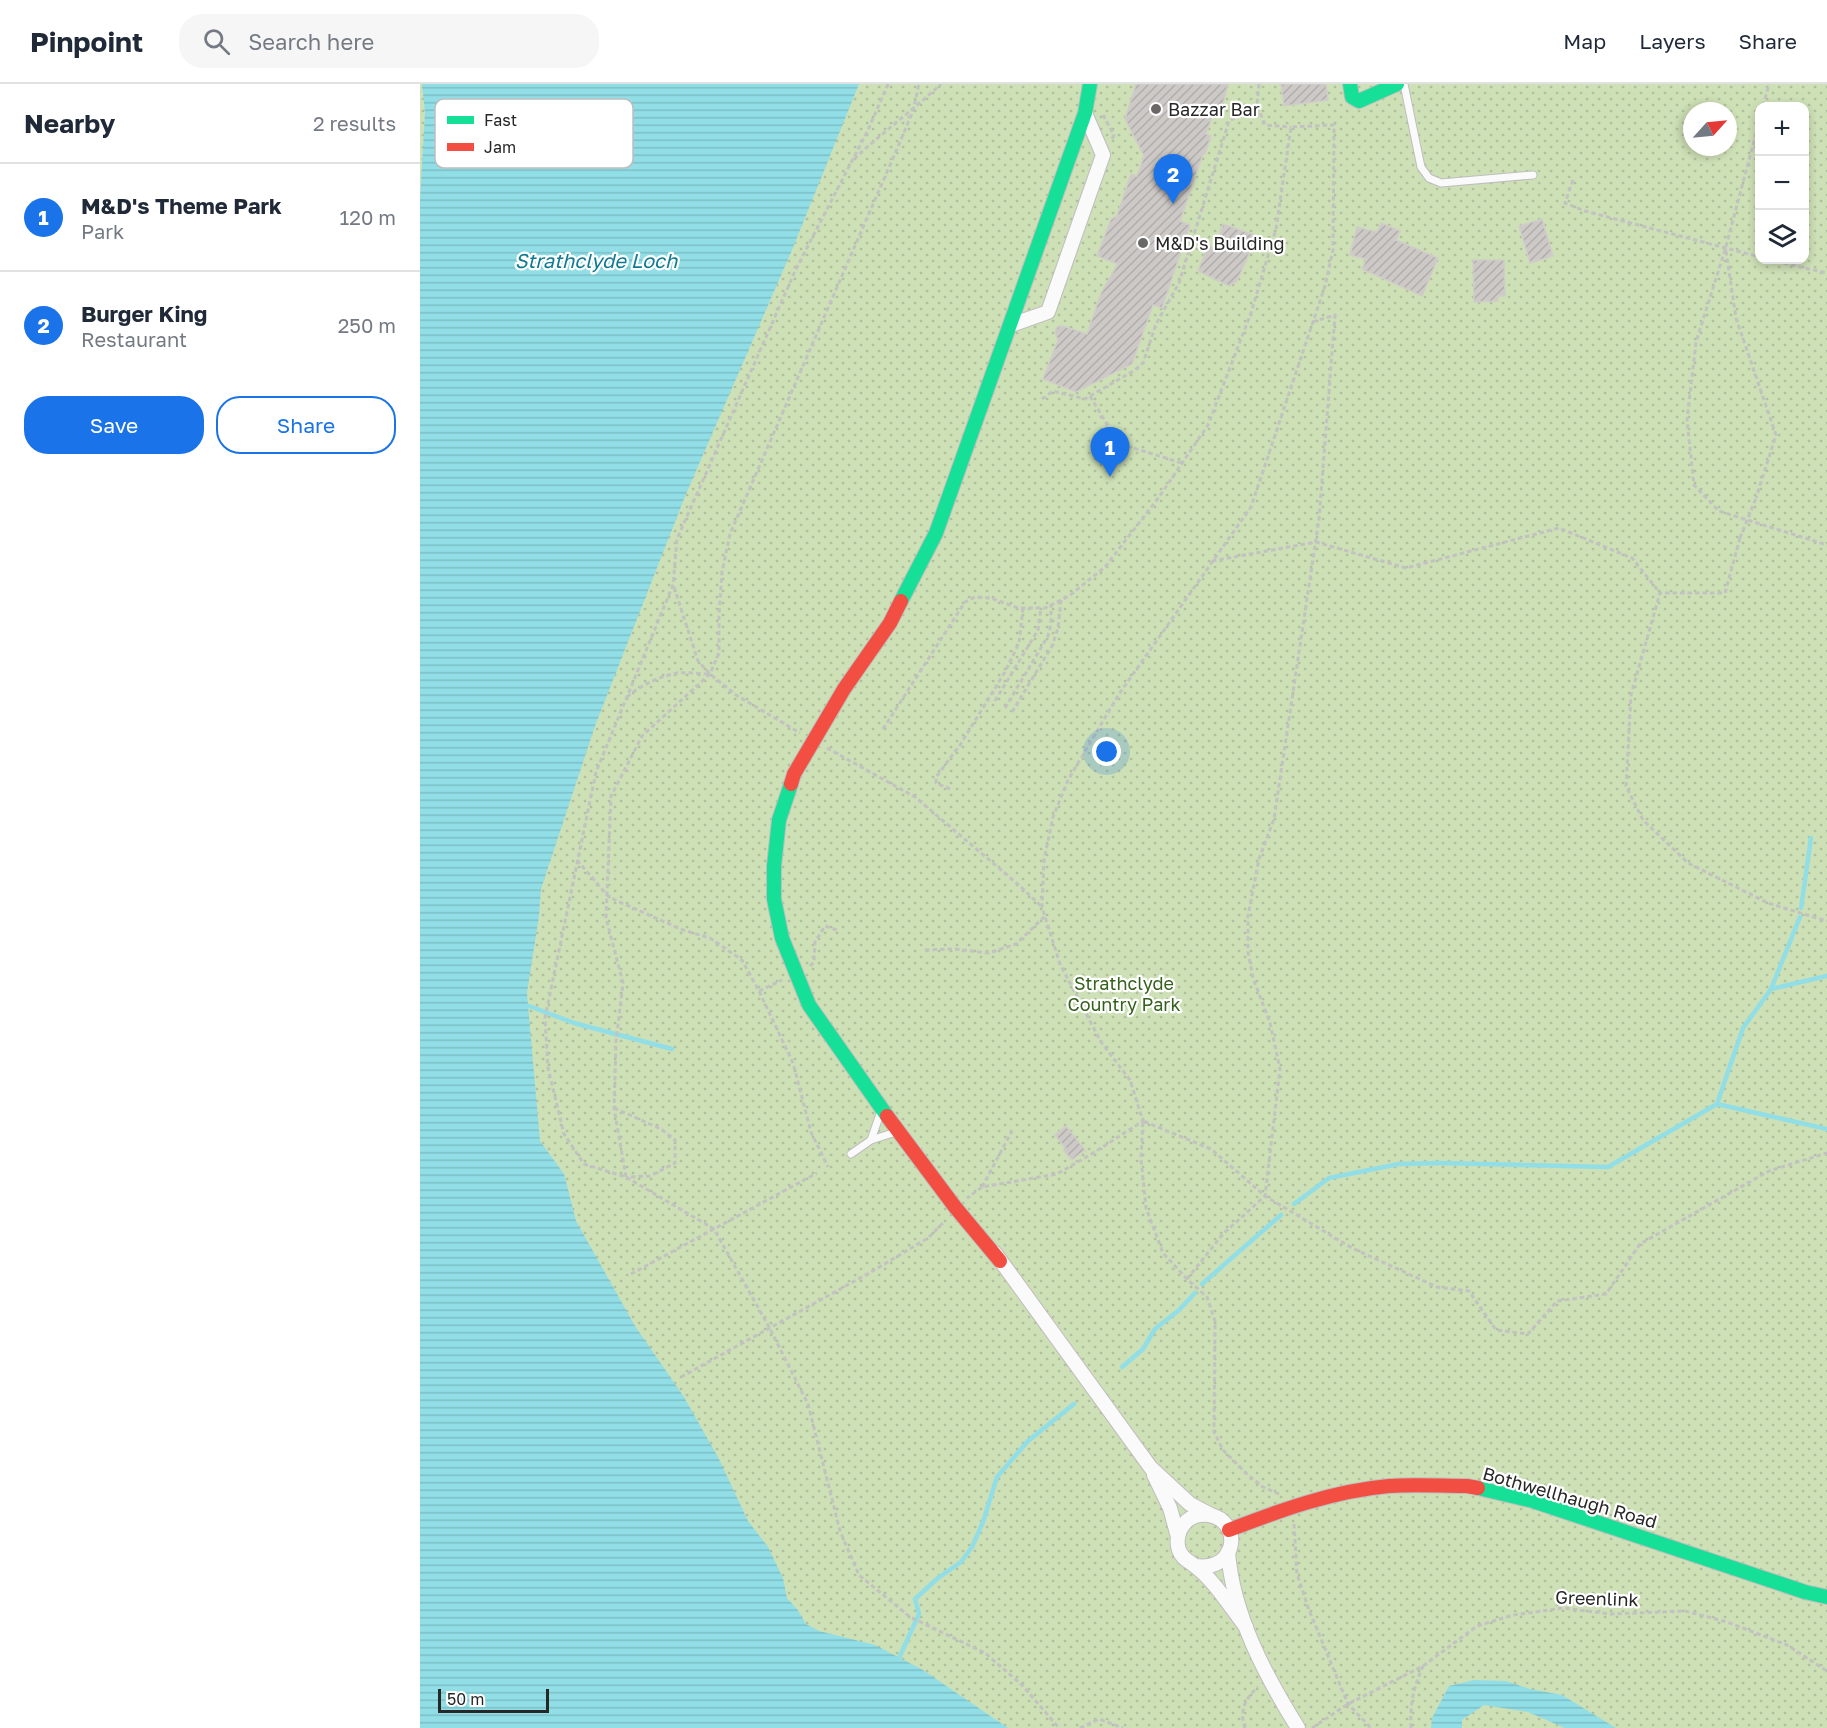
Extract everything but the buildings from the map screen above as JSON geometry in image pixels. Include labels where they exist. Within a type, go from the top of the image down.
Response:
[{"type":"street","points":[[1090,84],[1085,113],[936,533],[890,623],[844,689],[794,774],[779,820],[774,867],[774,899],[780,928],[796,975],[810,1005],[882,1110],[955,1208],[1000,1262],[1151,1468],[1170,1508],[1178,1537]]},
{"type":"street","points":[[1350,84],[1352,97],[1359,101],[1397,84]]},
{"type":"street","points":[[1011,325],[1048,312],[1103,155],[1085,113]]},
{"type":"street","points":[[796,975],[859,1068],[939,1170],[1000,1262]]},
{"type":"street","points":[[1151,1468],[1190,1504],[1211,1515],[1229,1530],[1231,1542],[1225,1558],[1212,1566],[1195,1566]]},
{"type":"street","name":"Bothwellhaugh Road","points":[[1229,1530],[1289,1507],[1341,1493],[1389,1486],[1467,1486],[1533,1501],[1805,1592],[1827,1597]]},
{"type":"street","points":[[1211,1515],[1195,1516],[1185,1522],[1177,1542],[1183,1557],[1210,1582],[1246,1627]]},
{"type":"street","points":[[1228,1552],[1230,1578],[1246,1627],[1270,1680],[1298,1728]]},
{"type":"lane","points":[[1404,84],[1421,167],[1429,178],[1441,183],[1533,175]]},
{"type":"lane","points":[[871,1140],[882,1110]]},
{"type":"lane","points":[[851,1155],[871,1140],[898,1131]]},
{"type":"path","points":[[888,84],[796,269],[676,539],[673,585],[596,772],[544,1018],[548,1068],[564,1134],[584,1164],[626,1177],[714,1228],[769,1327],[808,1404],[840,1531],[859,1575],[910,1617],[985,1653],[1022,1685],[1059,1728]]},
{"type":"path","points":[[626,1177],[614,1108],[616,1042],[623,984],[606,918],[611,796],[642,735],[710,674],[719,653],[722,572],[730,534],[913,111],[919,84]]},
{"type":"path","points":[[852,160],[881,134],[913,111],[941,84]]},
{"type":"path","points":[[1259,84],[1257,105],[1265,125],[1291,128],[1334,124],[1333,250],[1325,286],[1251,507],[1119,694],[1068,780],[1053,817],[1044,860],[1042,907],[1059,964],[1101,1042],[1130,1080],[1143,1121],[1141,1159],[1146,1208],[1164,1253],[1187,1279],[1208,1297],[1215,1321],[1214,1432],[1223,1450],[1263,1487],[1277,1492],[1289,1507],[1294,1522],[1297,1574],[1309,1610],[1348,1704],[1371,1728]]},
{"type":"path","points":[[1764,102],[1769,84]]},
{"type":"path","points":[[1042,399],[1053,391],[1085,399],[1143,363],[1156,324],[1179,283],[1229,121],[1257,105]]},
{"type":"path","points":[[1102,113],[1114,135],[1103,155]]},
{"type":"path","points":[[883,729],[965,602],[975,597],[991,598],[1023,608],[1041,608],[1069,596],[1105,567],[1159,497],[1208,425],[1251,313],[1276,229],[1291,128]]},
{"type":"path","points":[[1755,138],[1725,250],[1696,342],[1687,420],[1694,485],[1719,512],[1827,545]]},
{"type":"path","points":[[1573,180],[1565,203],[1585,211],[1725,250],[1755,256]]},
{"type":"path","points":[[1660,593],[1725,593],[1740,538],[1756,498],[1776,435],[1736,318],[1725,250]]},
{"type":"path","points":[[1787,264],[1827,273]]},
{"type":"path","points":[[1187,1279],[1223,1234],[1265,1196],[1280,1069],[1270,1023],[1252,978],[1248,952],[1248,916],[1259,859],[1274,819],[1319,519],[1335,315],[1312,322]]},
{"type":"path","points":[[1090,396],[1111,432],[1112,441],[1182,463]]},
{"type":"path","points":[[1212,561],[1316,542],[1406,568],[1559,528],[1632,558],[1660,593]]},
{"type":"path","points":[[673,585],[698,661],[710,674],[736,695],[915,797],[1042,907]]},
{"type":"path","points":[[1660,593],[1631,695],[1626,786],[1643,820],[1688,863],[1768,903],[1827,921]]},
{"type":"path","points":[[1012,712],[1052,646],[1058,628],[1060,600]]},
{"type":"path","points":[[1005,708],[1048,636],[1051,624],[1051,605]]},
{"type":"path","points":[[950,789],[936,783],[936,777],[960,745],[1010,662],[1019,643],[1023,608]]},
{"type":"path","points":[[995,701],[1038,630],[1041,608]]},
{"type":"path","points":[[627,697],[652,681],[679,673],[710,674]]},
{"type":"path","points":[[577,860],[607,895],[642,913],[683,930],[710,938],[742,960],[793,1063],[811,1132],[828,1167]]},
{"type":"path","points":[[925,950],[954,949],[989,953],[1016,944],[1045,916]]},
{"type":"path","points":[[759,991],[796,975],[814,962],[815,942],[825,926],[837,930]]},
{"type":"path","points":[[614,1108],[661,1129],[675,1140],[675,1163],[650,1176],[626,1177]]},
{"type":"path","points":[[1143,1121],[1211,1149],[1265,1196],[1352,1248],[1437,1287],[1469,1291],[1496,1330],[1527,1334],[1557,1300],[1606,1294],[1641,1244],[1769,1171],[1827,1153]]},
{"type":"path","points":[[965,1199],[982,1187],[1057,1174],[1143,1121]]},
{"type":"path","points":[[982,1187],[1012,1131]]},
{"type":"path","points":[[631,1274],[817,1173]]},
{"type":"path","points":[[681,1377],[872,1272],[928,1238],[944,1224],[946,1218]]},
{"type":"path","name":"Greenlink","points":[[1312,1728],[1348,1704],[1423,1666],[1477,1626],[1513,1615],[1563,1608],[1611,1614],[1685,1611],[1727,1622],[1787,1645],[1827,1671]]},
{"type":"path","points":[[1411,1728],[1410,1711],[1413,1689],[1423,1666]]},
{"type":"path","points":[[1245,1728],[1241,1715],[1246,1699],[1258,1687],[1270,1680]]},
{"type":"path","points":[[1080,1728],[1099,1719],[1123,1728]]},
{"type":"green space","name":"Strathclyde Country Park","points":[[420,84],[1827,84],[1827,1728],[420,1728]]},
{"type":"water","name":"Strathclyde Loch","points":[[422,84],[859,84],[792,250],[686,494],[595,726],[541,889],[527,993],[540,1141],[564,1174],[576,1221],[635,1326],[684,1397],[719,1459],[748,1521],[768,1547],[783,1578],[787,1598],[806,1624],[819,1631],[875,1645],[923,1670],[1008,1728],[420,1728],[420,200],[425,113]]},
{"type":"water","points":[[1474,1680],[1506,1681],[1530,1689],[1562,1695],[1616,1728],[1565,1728],[1528,1712],[1484,1705],[1462,1720],[1462,1728],[1431,1728],[1432,1718],[1449,1686]]},
{"type":"waterway","points":[[1801,908],[1811,838]]},
{"type":"waterway","points":[[1771,989],[1800,917]]},
{"type":"waterway","points":[[1717,1104],[1743,1028],[1771,989],[1827,976]]},
{"type":"waterway","points":[[529,1006],[574,1023],[672,1049]]},
{"type":"waterway","points":[[1294,1204],[1329,1178],[1399,1164],[1608,1167],[1717,1104],[1827,1129]]},
{"type":"waterway","points":[[1202,1284],[1281,1215]]},
{"type":"waterway","points":[[1122,1367],[1143,1349],[1155,1329],[1179,1310],[1195,1293]]},
{"type":"waterway","points":[[899,1658],[919,1614],[915,1599],[938,1578],[961,1562],[972,1547],[983,1522],[997,1477],[1028,1441],[1074,1404]]},
{"type":"traffic: fast","points":[[901,601],[936,533],[1085,113],[1090,84]]},
{"type":"traffic: fast","points":[[1350,84],[1352,97],[1359,101],[1397,84]]},
{"type":"traffic: fast","points":[[791,784],[779,820],[774,866],[774,899],[782,938],[809,1005],[887,1116]]},
{"type":"traffic: fast","points":[[1478,1488],[1533,1501],[1805,1592],[1827,1597]]},
{"type":"traffic: jam","points":[[791,784],[794,774],[844,689],[890,623],[901,601]]},
{"type":"traffic: jam","points":[[887,1116],[955,1207],[1000,1261]]},
{"type":"traffic: jam","points":[[1229,1530],[1308,1502],[1348,1492],[1408,1485],[1478,1488]]},
{"type":"place","name":"Bazzar Bar","points":[[1156,109]]},
{"type":"place","name":"Burger King","points":[[1173,204]]},
{"type":"place","name":"M&D's Building","points":[[1143,243]]},
{"type":"place","name":"M&D's Theme Park","points":[[1110,477]]}]
